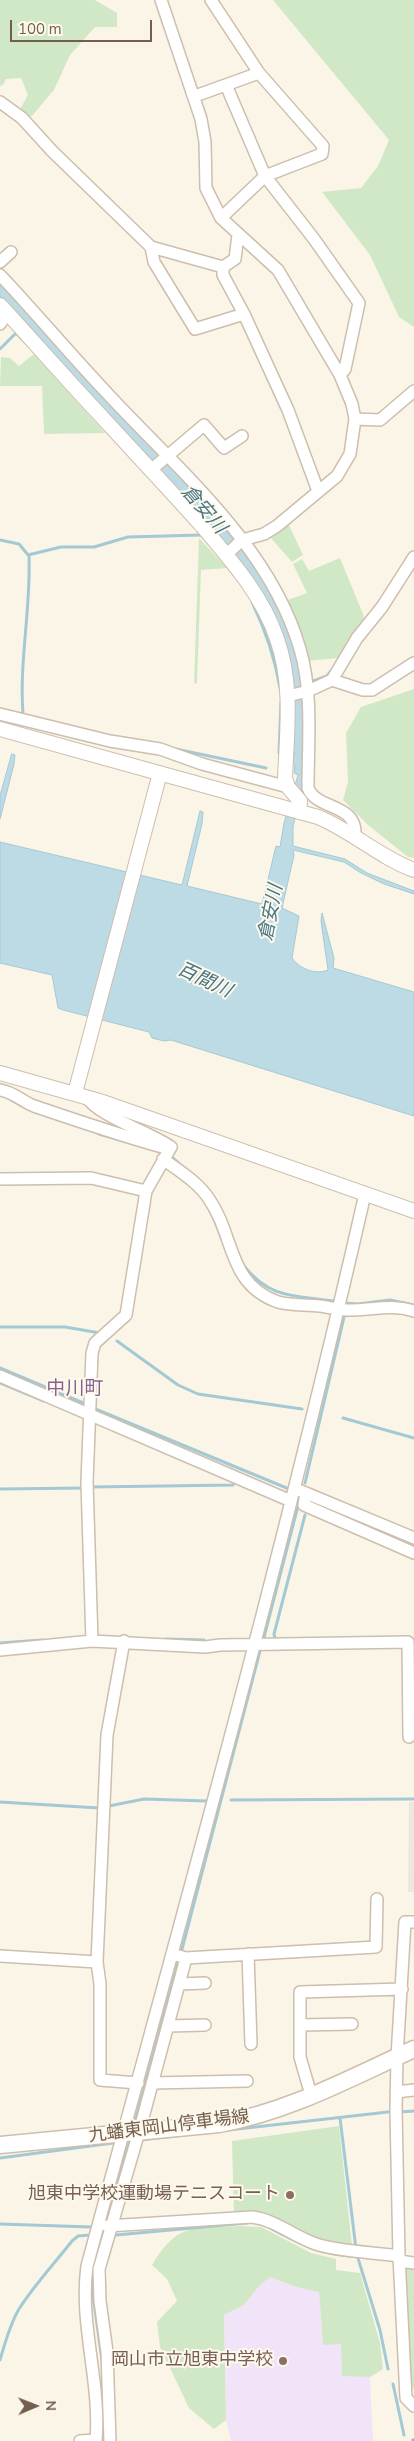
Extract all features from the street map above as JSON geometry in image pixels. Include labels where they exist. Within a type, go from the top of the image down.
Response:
[{"type":"main road","name":"九蟠東岡山停車場線","points":[[0,2145],[134,2135],[237,2121],[274,2111],[414,2049]]},
{"type":"street","points":[[161,0],[195,96],[205,142],[206,188],[220,218],[278,270],[340,375],[352,404],[355,419],[350,454],[337,476],[264,534],[242,540],[228,554]]},
{"type":"street","points":[[211,0],[259,73],[323,146],[322,154],[265,176],[220,218]]},
{"type":"street","points":[[195,96],[259,73]]},
{"type":"street","points":[[226,85],[265,176],[314,239],[359,303],[345,369],[340,375]]},
{"type":"street","points":[[0,102],[22,118],[100,200],[151,247],[223,267]]},
{"type":"street","points":[[223,267],[235,258],[238,234]]},
{"type":"street","points":[[151,247],[154,262],[195,329],[244,314]]},
{"type":"street","points":[[0,262],[11,252]]},
{"type":"street","points":[[223,267],[223,275],[244,314],[288,410],[318,491]]},
{"type":"street","points":[[1,277],[242,540],[275,588],[292,624],[300,650],[307,685],[308,788],[314,798],[335,806],[350,818],[356,828],[354,838]]},
{"type":"street","points":[[2,314],[153,467],[228,554],[251,589],[271,623],[284,661],[288,696],[285,778],[288,787],[300,801],[299,812]]},
{"type":"street","points":[[355,419],[380,420],[414,391]]},
{"type":"street","points":[[153,467],[204,425],[224,448],[242,436]]},
{"type":"street","points":[[332,680],[357,638],[382,607],[414,557]]},
{"type":"street","points":[[288,696],[307,685],[332,680],[363,690],[372,690],[414,663]]},
{"type":"street","points":[[0,714],[110,741],[160,749],[202,764],[288,787]]},
{"type":"street","points":[[0,729],[160,772],[218,791],[299,812],[332,823],[387,858],[414,870]]},
{"type":"street","points":[[160,772],[154,788],[79,1075],[81,1095],[91,1104],[99,1110],[159,1139],[171,1147],[170,1149]]},
{"type":"street","points":[[0,1073],[81,1095],[414,1211]]},
{"type":"street","points":[[0,1090],[8,1091],[32,1105],[122,1136],[170,1149]]},
{"type":"street","points":[[92,1641],[88,1553],[89,1412],[94,1343],[126,1316],[146,1191],[170,1149]]},
{"type":"street","points":[[164,1159],[202,1189],[210,1199],[222,1223],[235,1264],[252,1286],[279,1302],[344,1310],[389,1307],[414,1311]]},
{"type":"street","points":[[0,1179],[91,1178],[146,1191]]},
{"type":"street","points":[[134,2135],[138,2083],[179,1956],[260,1644],[291,1501],[344,1310],[365,1194]]},
{"type":"street","points":[[0,1376],[89,1412],[291,1501]]},
{"type":"street","points":[[295,1489],[414,1538]]},
{"type":"street","points":[[306,1493],[304,1505],[414,1553]]},
{"type":"street","points":[[0,1650],[92,1641],[124,1641],[189,1646],[408,1642],[409,1737]]},
{"type":"street","points":[[124,1641],[107,1735],[97,1962],[100,1984],[100,2080],[138,2083]]},
{"type":"street","points":[[179,1956],[376,1947],[377,1899]]},
{"type":"street","points":[[414,1922],[405,1922],[396,2092],[399,2259],[406,2398],[414,2406]]},
{"type":"street","points":[[248,1954],[251,2044]]},
{"type":"street","points":[[0,1956],[97,1962]]},
{"type":"street","points":[[110,2441],[102,2381],[98,2279],[105,2226],[152,2083],[168,2026],[179,1984],[179,1956]]},
{"type":"street","points":[[179,1984],[205,1983]]},
{"type":"street","points":[[311,2095],[300,2057],[300,1992],[402,1989]]},
{"type":"street","points":[[300,2025],[352,2024]]},
{"type":"street","points":[[168,2026],[205,2025]]},
{"type":"street","points":[[152,2083],[247,2081]]},
{"type":"street","points":[[396,2092],[414,2090]]},
{"type":"street","points":[[105,2226],[252,2217],[273,2222],[297,2236],[318,2244],[414,2263]]},
{"type":"street","points":[[80,2441],[96,2441],[102,2381]]},
{"type":"shaded area","points":[[409,1802],[414,1802],[414,1892],[408,1892]]},
{"type":"shaded area","name":"岡山市立旭東中学校","points":[[270,2277],[296,2287],[319,2291],[323,2344],[341,2344],[343,2375],[370,2377],[373,2441],[231,2441],[226,2420],[224,2315],[244,2305],[259,2286]]},
{"type":"green space","points":[[0,0],[95,0],[117,13],[117,27],[95,27],[70,55],[54,90],[31,117],[20,109],[28,95],[21,78],[6,79],[3,85],[0,86]]},
{"type":"green space","points":[[273,0],[414,0],[414,327],[399,317],[370,255],[322,192],[361,188],[378,166],[389,140]]},
{"type":"green space","points":[[34,354],[105,433],[44,434],[42,386],[0,386],[1,357],[10,358],[19,366]]},
{"type":"green space","points":[[288,523],[303,555],[292,562],[270,537]]},
{"type":"green space","points":[[199,538],[227,568],[201,570],[197,683],[194,684]]},
{"type":"green space","points":[[340,558],[365,619],[353,633],[338,658],[307,661],[297,625],[285,601],[307,593],[293,564],[302,559],[309,571]]},
{"type":"green space","points":[[414,689],[414,858],[408,857],[368,825],[343,800],[348,782],[346,733],[361,707]]},
{"type":"green space","name":"旭東中学校運動場テニスコート","points":[[339,2126],[352,2246],[325,2243],[234,2214],[232,2141]]},
{"type":"green space","points":[[240,2226],[261,2227],[311,2253],[336,2259],[336,2270],[360,2273],[380,2343],[383,2369],[370,2377],[342,2376],[341,2344],[323,2345],[319,2292],[296,2287],[270,2277],[259,2286],[244,2305],[224,2315],[226,2420],[214,2429],[189,2408],[160,2347],[157,2322],[177,2301],[167,2279],[152,2265],[171,2241],[179,2234],[188,2230]]},
{"type":"green space","points":[[406,2268],[414,2269],[414,2389],[410,2384]]},
{"type":"water","points":[[0,282],[175,472],[234,540],[259,572],[289,627],[304,687],[305,783],[293,826],[293,846],[345,859],[367,873],[414,891],[414,894],[384,884],[344,862],[293,850],[294,855],[282,908],[299,916],[292,958],[308,970],[318,972],[328,970],[321,921],[322,913],[334,958],[333,968],[414,992],[414,1116],[171,1040],[164,1041],[152,1038],[149,1032],[63,1010],[58,1008],[52,975],[0,963],[0,842],[182,885],[200,811],[203,812],[202,824],[187,886],[262,904],[276,846],[280,847],[284,823],[298,775],[294,773],[295,765],[292,765],[292,755],[295,755],[292,746],[294,745],[293,687],[289,658],[280,630],[204,519],[0,296]]},
{"type":"water","points":[[12,754],[15,755],[14,764],[0,819],[0,796]]},
{"type":"waterway","points":[[0,349],[16,333],[28,345]]},
{"type":"waterway","name":"倉安川","points":[[28,555],[61,547],[94,547],[128,537],[201,535]]},
{"type":"waterway","points":[[0,540],[19,544],[29,556],[22,694],[23,714]]},
{"type":"waterway","points":[[252,602],[269,644],[280,688]]},
{"type":"waterway","points":[[308,683],[327,676],[331,671]]},
{"type":"waterway","points":[[279,753],[281,702]]},
{"type":"waterway","points":[[171,748],[266,768]]},
{"type":"waterway","points":[[11,1100],[30,1110]]},
{"type":"waterway","points":[[99,1134],[127,1142]]},
{"type":"waterway","points":[[172,1157],[183,1167]]},
{"type":"waterway","points":[[244,1266],[263,1285],[273,1290],[284,1294],[333,1301]]},
{"type":"waterway","points":[[345,1303],[358,1304],[390,1300],[414,1305]]},
{"type":"waterway","points":[[305,1483],[345,1313]]},
{"type":"waterway","points":[[0,1327],[65,1327],[100,1333]]},
{"type":"waterway","points":[[117,1341],[178,1385],[198,1394],[302,1409]]},
{"type":"waterway","points":[[0,1368],[88,1405]]},
{"type":"waterway","points":[[0,1383],[44,1401]]},
{"type":"waterway","points":[[93,1408],[289,1489]]},
{"type":"waterway","points":[[343,1418],[414,1438]]},
{"type":"waterway","points":[[91,1487],[233,1485],[235,1481]]},
{"type":"waterway","points":[[0,1489],[84,1488]]},
{"type":"waterway","points":[[263,1641],[299,1502]]},
{"type":"waterway","points":[[323,1506],[347,1518]]},
{"type":"waterway","points":[[278,1639],[275,1639],[274,1634],[305,1515]]},
{"type":"waterway","points":[[389,1536],[414,1546]]},
{"type":"waterway","points":[[166,1639],[204,1640]]},
{"type":"waterway","points":[[0,1643],[42,1640]]},
{"type":"waterway","points":[[181,1953],[261,1647]]},
{"type":"waterway","points":[[0,1802],[99,1808],[144,1799],[207,1801]]},
{"type":"waterway","points":[[231,1800],[414,1799]]},
{"type":"waterway","points":[[134,2126],[179,1959]]},
{"type":"waterway","points":[[400,2112],[414,2111]]},
{"type":"waterway","points":[[140,2140],[388,2112]]},
{"type":"waterway","points":[[340,2118],[356,2249]]},
{"type":"waterway","points":[[98,2246],[131,2137]]},
{"type":"waterway","points":[[0,2158],[113,2143]]},
{"type":"waterway","points":[[116,2235],[247,2223]]},
{"type":"waterway","points":[[0,2224],[91,2227]]},
{"type":"waterway","points":[[270,2228],[320,2251],[353,2256]]},
{"type":"waterway","points":[[0,2360],[13,2321],[25,2300],[72,2241],[78,2236],[90,2235]]},
{"type":"waterway","points":[[96,2255],[93,2296],[102,2360]]},
{"type":"waterway","points":[[357,2255],[380,2330],[388,2369]]},
{"type":"waterway","points":[[393,2384],[404,2435]]},
{"type":"waterway","points":[[103,2389],[103,2441]]},
{"type":"place","name":"旭東中学校運動場テニスコート","points":[[290,2195]]},
{"type":"place","name":"岡山市立旭東中学校","points":[[283,2361]]},
{"type":"district","name":"中川町","points":[[75,1389]]},
{"type":"water label","name":"百間川","points":[[204,981]]}]
